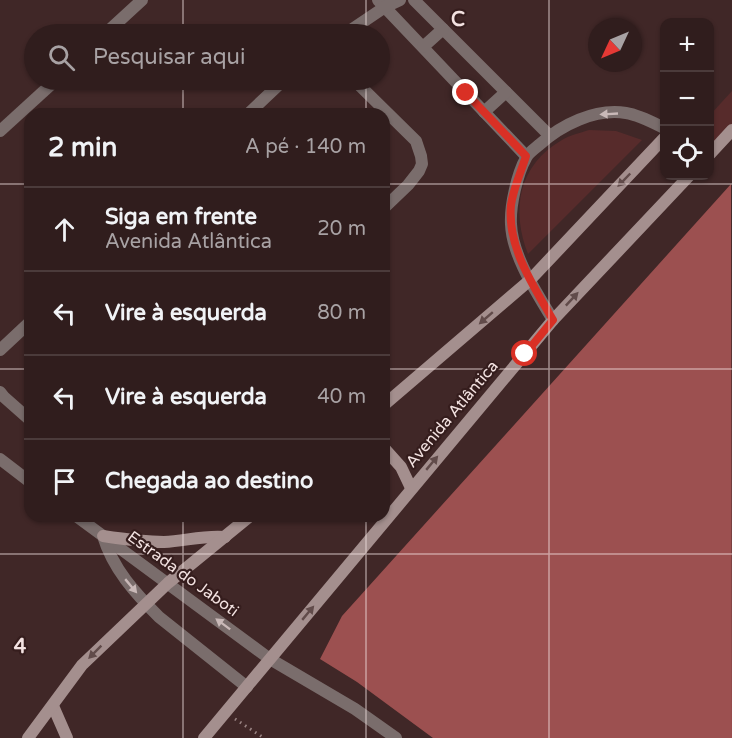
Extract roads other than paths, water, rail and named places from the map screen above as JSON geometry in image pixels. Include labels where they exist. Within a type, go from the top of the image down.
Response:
[{"type":"street","points":[[116,24],[142,0]]},
{"type":"street","points":[[357,24],[381,4],[400,0]]},
{"type":"street","points":[[414,0],[549,135]]},
{"type":"street","points":[[381,4],[526,156]]},
{"type":"street","points":[[423,47],[443,29]]},
{"type":"street","points":[[25,108],[45,90]]},
{"type":"street","points":[[254,108],[273,90]]},
{"type":"street","points":[[364,90],[382,108]]},
{"type":"street","points":[[484,112],[506,92]]},
{"type":"street","points":[[0,131],[24,109]]},
{"type":"street","points":[[553,320],[530,280],[514,244],[511,226],[511,203],[526,156],[549,135],[577,120],[606,113],[626,113],[660,126]]},
{"type":"street","points":[[390,115],[416,141],[422,164],[408,185],[390,202]]},
{"type":"street","points":[[714,150],[732,130]]},
{"type":"street","points":[[390,400],[530,280],[660,142]]},
{"type":"street","name":"Avenida Atlântica","points":[[390,513],[553,320],[685,180]]},
{"type":"street","points":[[0,350],[24,328]]},
{"type":"street","points":[[0,392],[24,415]]},
{"type":"street","points":[[390,455],[401,467],[411,488]]},
{"type":"street","points":[[0,459],[24,477]]},
{"type":"street","name":"Estrada do Jaboti","points":[[84,522],[270,658],[355,709],[396,738]]},
{"type":"street","points":[[30,738],[82,665],[168,583],[243,522]]},
{"type":"street","name":"Avenida Atlântica","points":[[204,738],[383,522]]},
{"type":"street","points":[[225,537],[208,535],[164,542],[103,536],[109,556],[119,572],[147,605],[247,687]]},
{"type":"street","points":[[53,706],[67,738]]}]
